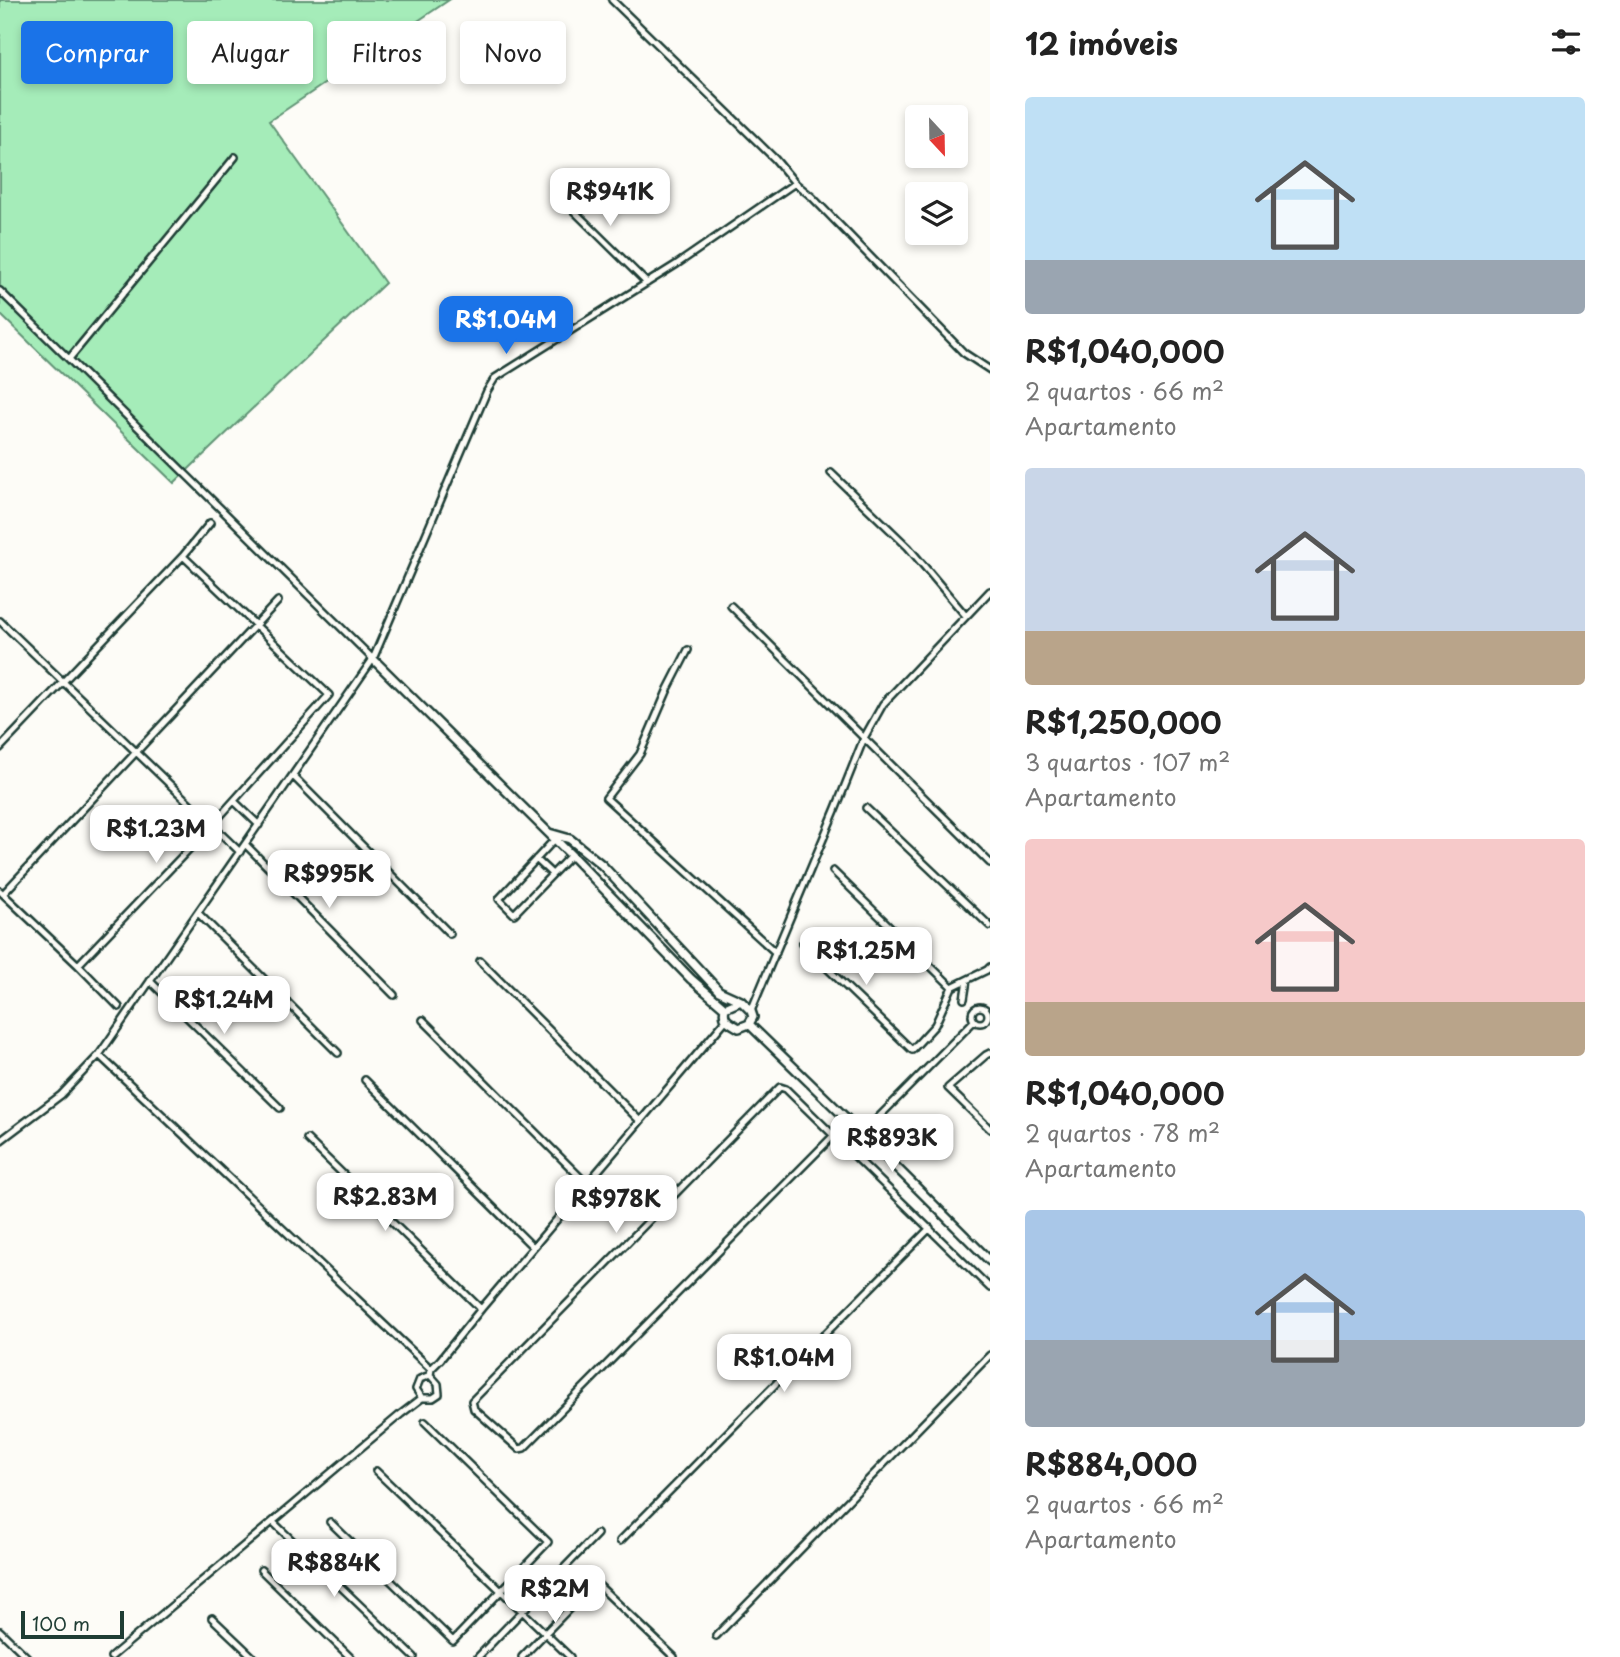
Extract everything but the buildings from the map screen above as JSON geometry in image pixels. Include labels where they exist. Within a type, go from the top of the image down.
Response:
[{"type":"street","points":[[612,0],[766,150],[795,183],[812,197],[964,353],[990,370]]},
{"type":"street","points":[[69,359],[235,157]]},
{"type":"street","points":[[0,1141],[61,1095],[99,1055],[373,659],[487,391],[495,378],[677,264],[795,183]]},
{"type":"street","points":[[555,188],[574,211],[647,283]]},
{"type":"street","points":[[0,291],[548,832],[691,979],[724,1008]]},
{"type":"street","points":[[831,472],[908,547],[965,617]]},
{"type":"street","points":[[0,748],[183,556],[210,523]]},
{"type":"street","points":[[78,965],[234,802],[329,695],[183,556]]},
{"type":"street","points":[[751,1011],[864,738],[883,704],[990,591]]},
{"type":"street","points":[[119,1007],[2,892],[278,601]]},
{"type":"street","points":[[732,606],[990,863]]},
{"type":"street","points":[[0,621],[240,852]]},
{"type":"street","points":[[688,650],[640,754],[606,798],[776,953]]},
{"type":"street","points":[[293,776],[450,934]]},
{"type":"street","points":[[234,802],[259,825]]},
{"type":"street","points":[[866,808],[990,926]]},
{"type":"street","points":[[548,832],[570,839],[602,865],[719,991],[741,1001],[753,1017],[749,1024],[739,1028],[726,1020],[724,1008]]},
{"type":"street","points":[[555,839],[499,900],[514,914],[571,855]]},
{"type":"street","points":[[245,845],[394,995]]},
{"type":"street","points":[[536,859],[552,874]]},
{"type":"street","points":[[833,871],[952,987]]},
{"type":"street","points":[[198,913],[338,1053]]},
{"type":"street","points":[[802,944],[912,1050],[935,1025],[952,987],[990,967]]},
{"type":"street","points":[[480,961],[640,1121]]},
{"type":"street","points":[[964,999],[967,980]]},
{"type":"street","points":[[150,981],[279,1108]]},
{"type":"street","points":[[946,1001],[964,999]]},
{"type":"street","points":[[964,999],[974,1009]]},
{"type":"street","points":[[724,1008],[741,1001]]},
{"type":"street","points":[[988,1007],[988,1023],[978,1024],[974,1021],[974,1009],[988,1007]]},
{"type":"street","points":[[423,1020],[587,1184]]},
{"type":"street","points":[[422,1398],[416,1389],[420,1379],[431,1372],[481,1309],[726,1020]]},
{"type":"street","points":[[862,1134],[974,1021]]},
{"type":"street","points":[[749,1024],[990,1261]]},
{"type":"street","points":[[990,1053],[948,1088],[990,1129]]},
{"type":"street","points":[[99,1055],[431,1372],[439,1384],[439,1394],[433,1398],[422,1398],[111,1657]]},
{"type":"street","points":[[365,1080],[533,1247]]},
{"type":"street","points":[[833,1136],[524,1448],[519,1449],[474,1409],[472,1401],[780,1087],[786,1089],[990,1288]]},
{"type":"street","points":[[307,1139],[481,1309]]},
{"type":"street","points":[[620,1541],[930,1228]]},
{"type":"street","points":[[716,1636],[990,1355]]},
{"type":"street","points":[[330,1522],[453,1641],[548,1542],[425,1422]]},
{"type":"street","points":[[376,1471],[570,1657]]},
{"type":"street","points":[[273,1522],[414,1657]]},
{"type":"street","points":[[478,1657],[597,1534]]},
{"type":"street","points":[[261,1570],[351,1657]]},
{"type":"street","points":[[522,1657],[596,1582],[674,1657]]},
{"type":"street","points":[[212,1618],[253,1657]]},
{"type":"street","points":[[0,1631],[27,1657]]},
{"type":"green space","points":[[0,0],[449,0],[418,21],[327,21],[327,82],[269,121],[385,283],[174,483],[0,314]]}]
